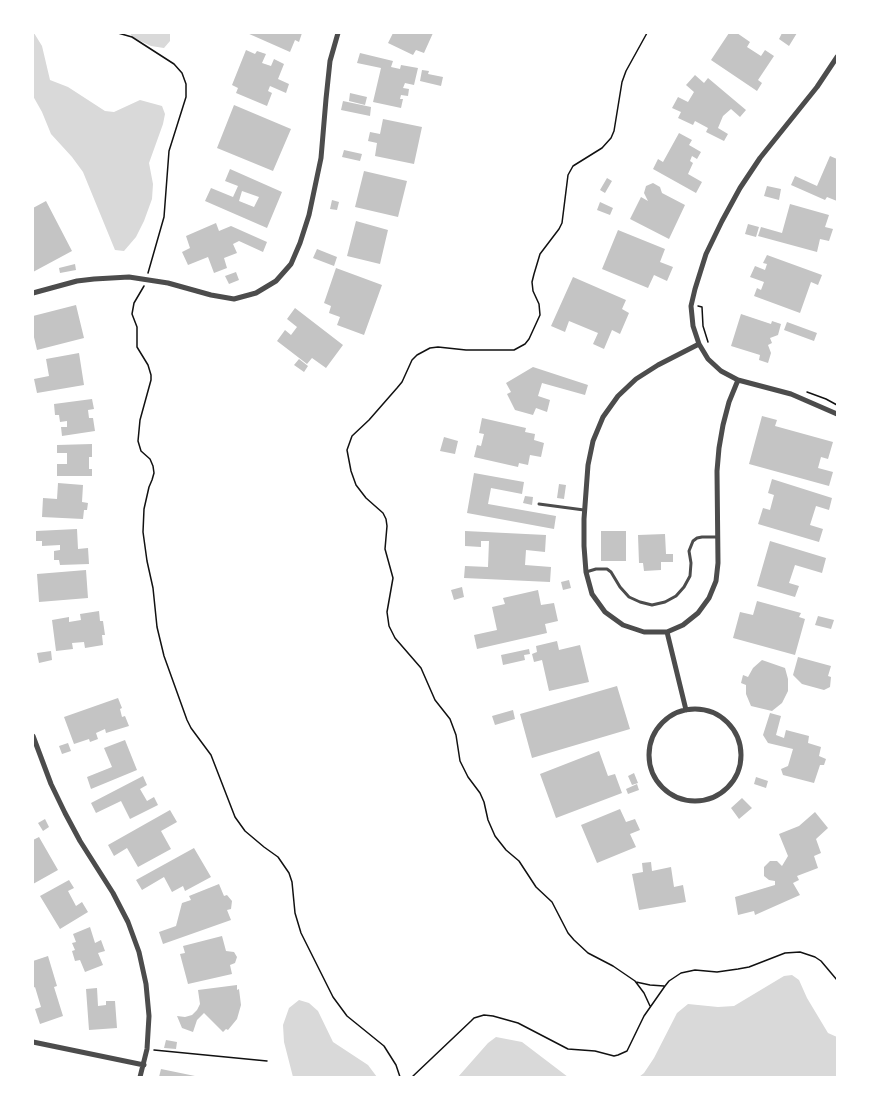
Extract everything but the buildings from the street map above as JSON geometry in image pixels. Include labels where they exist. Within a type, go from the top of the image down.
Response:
[{"type":"street","points":[[33,292],[77,281],[129,277],[168,283],[211,296],[234,298],[256,293],[276,281],[291,264],[300,243],[316,187],[330,62],[338,33]]},
{"type":"street","points":[[837,57],[740,188],[706,254],[694,290],[692,306],[693,326],[699,344],[708,359],[721,371],[738,380],[791,394],[837,414]]},
{"type":"street","points":[[699,344],[636,379],[618,396],[603,417],[593,441],[588,465],[584,510],[586,572],[592,594],[605,612],[623,625],[645,632],[667,632],[683,625],[698,613],[709,598],[716,581],[718,563],[718,448],[729,402],[738,380]]},
{"type":"street","points":[[667,632],[686,710]]},
{"type":"street","points":[[701,709],[715,713],[728,722],[737,734],[741,749],[741,764],[735,778],[719,794],[698,801],[682,800],[663,788],[651,769],[649,754],[652,739],[660,726],[672,716],[686,710],[701,709]]},
{"type":"street","points":[[33,736],[65,813],[113,893],[128,922],[139,952],[146,984],[149,1016],[147,1049],[140,1077]]},
{"type":"street","points":[[33,1042],[144,1065]]},
{"type":"lane","points":[[539,504],[584,510]]},
{"type":"lane","points":[[586,572],[607,569],[628,597],[652,604],[665,602],[676,596],[690,576],[689,551],[693,541],[702,537],[719,537]]},
{"type":"path","points":[[104,33],[125,34],[174,64],[182,73],[186,90],[184,104],[169,151],[164,217],[147,279],[141,294],[134,303],[132,314],[137,327],[137,347],[151,375],[140,420],[138,441],[141,451],[150,459],[154,473],[144,509],[143,532],[157,627],[164,656],[187,720],[211,755],[235,817],[245,831],[285,864],[290,873],[295,913],[301,933],[333,997],[347,1016],[384,1046],[391,1055],[400,1077]]},
{"type":"path","points":[[647,33],[622,82],[611,138],[602,148],[573,166],[568,175],[562,223],[540,254],[532,282],[540,315],[529,339],[514,351],[438,347],[430,348],[417,355],[412,360],[402,382],[352,436],[347,450],[356,485],[386,519],[385,549],[393,578],[387,612],[389,626],[395,638],[421,668],[431,694],[454,727],[460,761],[480,793],[495,836],[519,861],[536,887],[552,902],[568,933],[580,947],[635,981],[650,1006]]},
{"type":"path","points":[[692,306],[702,307],[703,326],[710,348]]},
{"type":"path","points":[[800,389],[837,405]]},
{"type":"path","points":[[412,1077],[479,1016],[489,1015],[518,1023],[568,1049],[595,1051],[614,1056],[627,1051],[650,1006],[665,986],[675,976],[688,971],[717,972],[749,967],[792,952],[808,954],[821,961],[837,981]]},
{"type":"path","points":[[635,981],[665,986]]},
{"type":"path","points":[[147,1049],[267,1061]]},
{"type":"shaded area","points":[[33,33],[42,46],[50,80],[68,87],[105,111],[114,112],[140,100],[162,106],[165,114],[163,124],[149,163],[153,184],[152,199],[136,237],[124,251],[115,250],[83,172],[51,134],[33,96]]},
{"type":"shaded area","points":[[130,33],[170,33],[170,41],[164,48],[151,46],[132,37]]},
{"type":"shaded area","points":[[792,975],[799,980],[828,1033],[837,1037],[837,1077],[639,1077],[654,1058],[677,1013],[688,1004],[734,1006],[784,976]]},
{"type":"shaded area","points":[[299,1000],[309,1003],[318,1011],[333,1042],[368,1065],[377,1077],[293,1077],[284,1042],[283,1025],[289,1008]]},
{"type":"shaded area","points":[[496,1037],[522,1042],[568,1077],[458,1077]]}]
